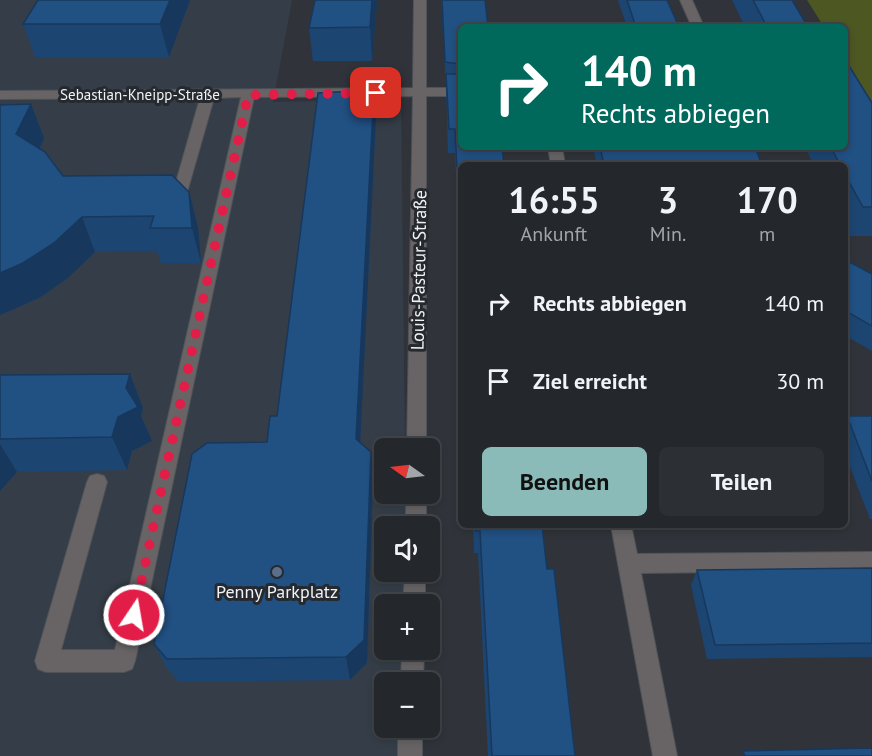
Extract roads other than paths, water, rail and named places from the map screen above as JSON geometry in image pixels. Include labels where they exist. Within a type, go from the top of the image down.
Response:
[{"type":"street","name":"Louis-Pasteur-Straße","points":[[417,438],[420,0]]},
{"type":"street","points":[[686,0],[697,24]]},
{"type":"street","name":"Sebastian-Kneipp-Straße","points":[[0,95],[458,92]]},
{"type":"street","points":[[179,196],[208,94]]},
{"type":"street","points":[[97,482],[46,662],[124,661],[248,95]]},
{"type":"street","points":[[622,528],[665,756]]},
{"type":"street","points":[[628,564],[872,561]]},
{"type":"street","points":[[410,738],[410,756]]},
{"type":"place","name":"Penny Parkplatz","points":[[277,572]]}]
